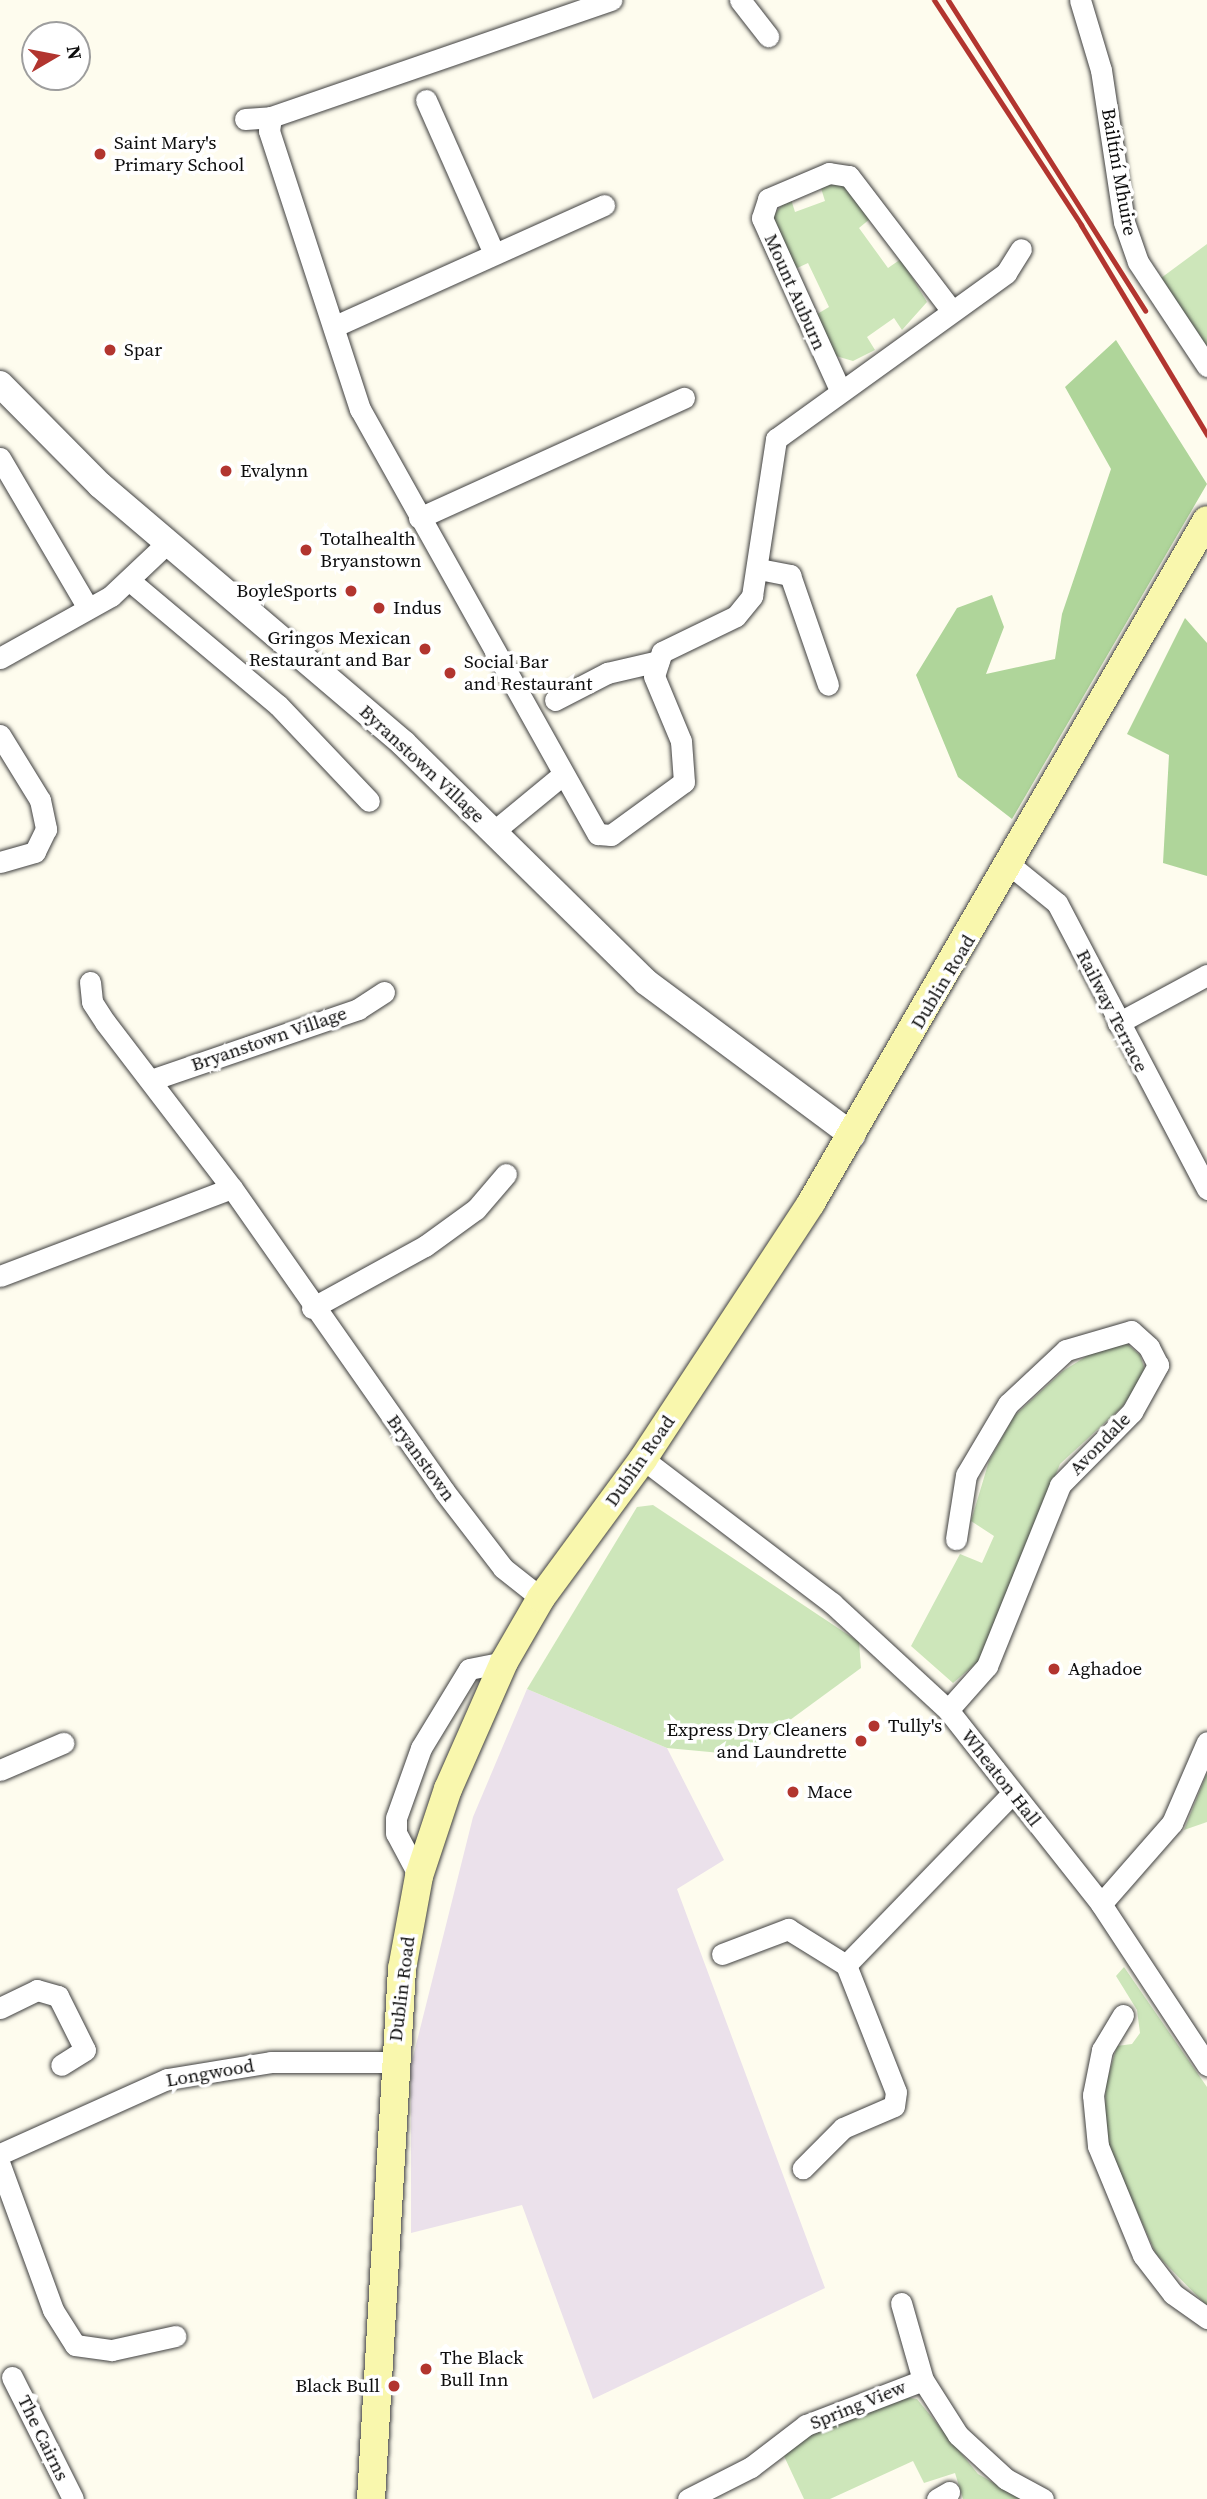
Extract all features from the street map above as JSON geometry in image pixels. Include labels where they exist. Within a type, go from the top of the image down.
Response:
[{"type":"main road","name":"Dublin Road","points":[[371,2499],[393,2062],[419,1876],[448,1789],[504,1662],[541,1598],[643,1460],[852,1135],[1207,520]]},
{"type":"street","points":[[740,0],[768,36]]},
{"type":"street","name":"Bailtíní Mhuire","points":[[1080,0],[1101,70],[1124,222],[1138,262],[1207,366]]},
{"type":"street","points":[[245,118],[271,117],[605,1]]},
{"type":"street","points":[[426,100],[493,251]]},
{"type":"street","points":[[271,117],[269,131],[335,326],[360,410],[561,776],[598,834],[611,835],[684,782],[681,741],[654,676],[662,652],[736,616],[752,596],[759,569],[776,439],[840,390],[1006,274],[1021,249]]},
{"type":"street","name":"Mount Auburn","points":[[840,390],[762,218],[768,199],[828,173],[849,176],[952,311]]},
{"type":"street","points":[[335,326],[493,251],[604,205]]},
{"type":"street","name":"Byranstown Village","points":[[0,384],[167,543],[404,744],[646,982],[852,1135]]},
{"type":"street","points":[[419,518],[684,398]]},
{"type":"street","points":[[0,458],[88,608]]},
{"type":"street","points":[[0,658],[130,581],[167,543]]},
{"type":"street","points":[[759,569],[790,575],[828,685]]},
{"type":"street","points":[[130,581],[278,705],[369,801]]},
{"type":"street","points":[[555,700],[607,673],[659,661]]},
{"type":"street","points":[[0,734],[40,800],[46,829],[35,852],[0,862]]},
{"type":"street","points":[[493,832],[561,776]]},
{"type":"street","name":"Railway Terrace","points":[[1010,865],[1057,903],[1202,1181]]},
{"type":"street","points":[[1118,1023],[1207,975]]},
{"type":"street","points":[[90,982],[92,1002],[232,1188],[312,1308],[425,1246],[476,1209],[506,1174]]},
{"type":"street","name":"Bryanstown Village","points":[[151,1080],[358,1009],[384,992]]},
{"type":"street","points":[[0,1276],[232,1188]]},
{"type":"street","name":"Bryanstown","points":[[312,1308],[503,1568],[541,1598]]},
{"type":"street","name":"Avondale","points":[[948,1710],[987,1666],[1060,1485],[1132,1412],[1158,1364],[1149,1347],[1131,1331],[1066,1350],[1008,1404],[966,1475],[956,1539]]},
{"type":"street","name":"Wheaton Hall","points":[[643,1460],[832,1603],[948,1710],[1101,1904],[1207,2065]]},
{"type":"street","points":[[419,1876],[396,1833],[396,1818],[422,1748],[469,1669],[504,1662]]},
{"type":"street","points":[[1101,1904],[1172,1823],[1207,1742]]},
{"type":"street","points":[[0,1770],[63,1743]]},
{"type":"street","points":[[846,1965],[1012,1794]]},
{"type":"street","points":[[722,1954],[788,1929],[846,1965],[896,2092],[894,2106],[843,2129],[803,2168]]},
{"type":"street","points":[[0,2008],[37,1990],[58,1996],[85,2050],[61,2065]]},
{"type":"street","points":[[1122,2015],[1102,2050],[1093,2095],[1098,2146],[1143,2255],[1173,2294],[1207,2318]]},
{"type":"street","name":"Longwood","points":[[0,2154],[167,2079],[271,2062],[393,2062]]},
{"type":"street","points":[[0,2165],[65,2336],[75,2345],[112,2350],[175,2336]]},
{"type":"street","name":"Spring View","points":[[901,2303],[923,2380],[958,2435],[1006,2479],[1043,2499]]},
{"type":"street","name":"The Cairns","points":[[12,2377],[73,2499]]},
{"type":"street","name":"Spring View","points":[[688,2499],[751,2467],[806,2424],[923,2380]]},
{"type":"shaded area","points":[[527,1689],[667,1748],[724,1860],[677,1889],[825,2288],[593,2399],[522,2205],[411,2233],[411,2065],[473,1817]]},
{"type":"green space","points":[[845,184],[871,218],[859,228],[888,268],[901,259],[927,302],[902,330],[894,318],[867,337],[875,350],[853,361],[836,356],[814,316],[829,307],[808,263],[793,270],[771,218],[790,196],[795,212],[825,201],[820,185]]},
{"type":"green space","points":[[1207,244],[1207,349],[1161,278]]},
{"type":"green space","points":[[1116,340],[1207,484],[1012,819],[958,777],[916,675],[957,608],[992,595],[1004,627],[986,674],[1055,659],[1062,614],[1111,469],[1065,387]]},
{"type":"green space","points":[[1185,618],[1207,643],[1207,876],[1163,863],[1169,755],[1127,734]]},
{"type":"green space","points":[[1126,1343],[1140,1355],[1146,1373],[1122,1407],[1060,1464],[979,1661],[953,1683],[911,1646],[960,1554],[982,1563],[994,1536],[971,1521],[989,1461],[1014,1416],[1063,1371],[1101,1347]]},
{"type":"green space","points":[[653,1505],[859,1642],[861,1668],[742,1755],[667,1748],[527,1689],[637,1507]]},
{"type":"green space","points":[[1207,1773],[1207,1822],[1184,1830]]},
{"type":"green space","points":[[1124,1967],[1207,2087],[1207,2306],[1156,2254],[1104,2136],[1106,2084],[1117,2046],[1132,2044],[1140,2033],[1137,2010],[1116,1976]]},
{"type":"green space","points":[[898,2396],[917,2399],[978,2474],[1022,2499],[963,2499],[955,2473],[924,2483],[913,2461],[830,2499],[804,2499],[784,2456],[805,2438]]},
{"type":"railway","points":[[934,0],[1081,225],[1207,435]]},
{"type":"railway","points":[[948,0],[1145,311]]},
{"type":"place","name":"Saint Mary's Primary School","points":[[100,154]]},
{"type":"place","name":"Spar","points":[[110,350]]},
{"type":"place","name":"Evalynn","points":[[226,471]]},
{"type":"place","name":"Totalhealth Bryanstown","points":[[306,550]]},
{"type":"place","name":"BoyleSports","points":[[351,591]]},
{"type":"place","name":"Indus","points":[[379,608]]},
{"type":"place","name":"Gringos Mexican Restaurant and Bar","points":[[425,649]]},
{"type":"place","name":"Social Bar and Restaurant","points":[[450,673]]},
{"type":"place","name":"Aghadoe","points":[[1054,1669]]},
{"type":"place","name":"Tully's","points":[[874,1726]]},
{"type":"place","name":"Express Dry Cleaners and Laundrette","points":[[861,1741]]},
{"type":"place","name":"Mace","points":[[793,1792]]},
{"type":"place","name":"The Black Bull Inn","points":[[426,2369]]},
{"type":"place","name":"Black Bull","points":[[394,2386]]}]
